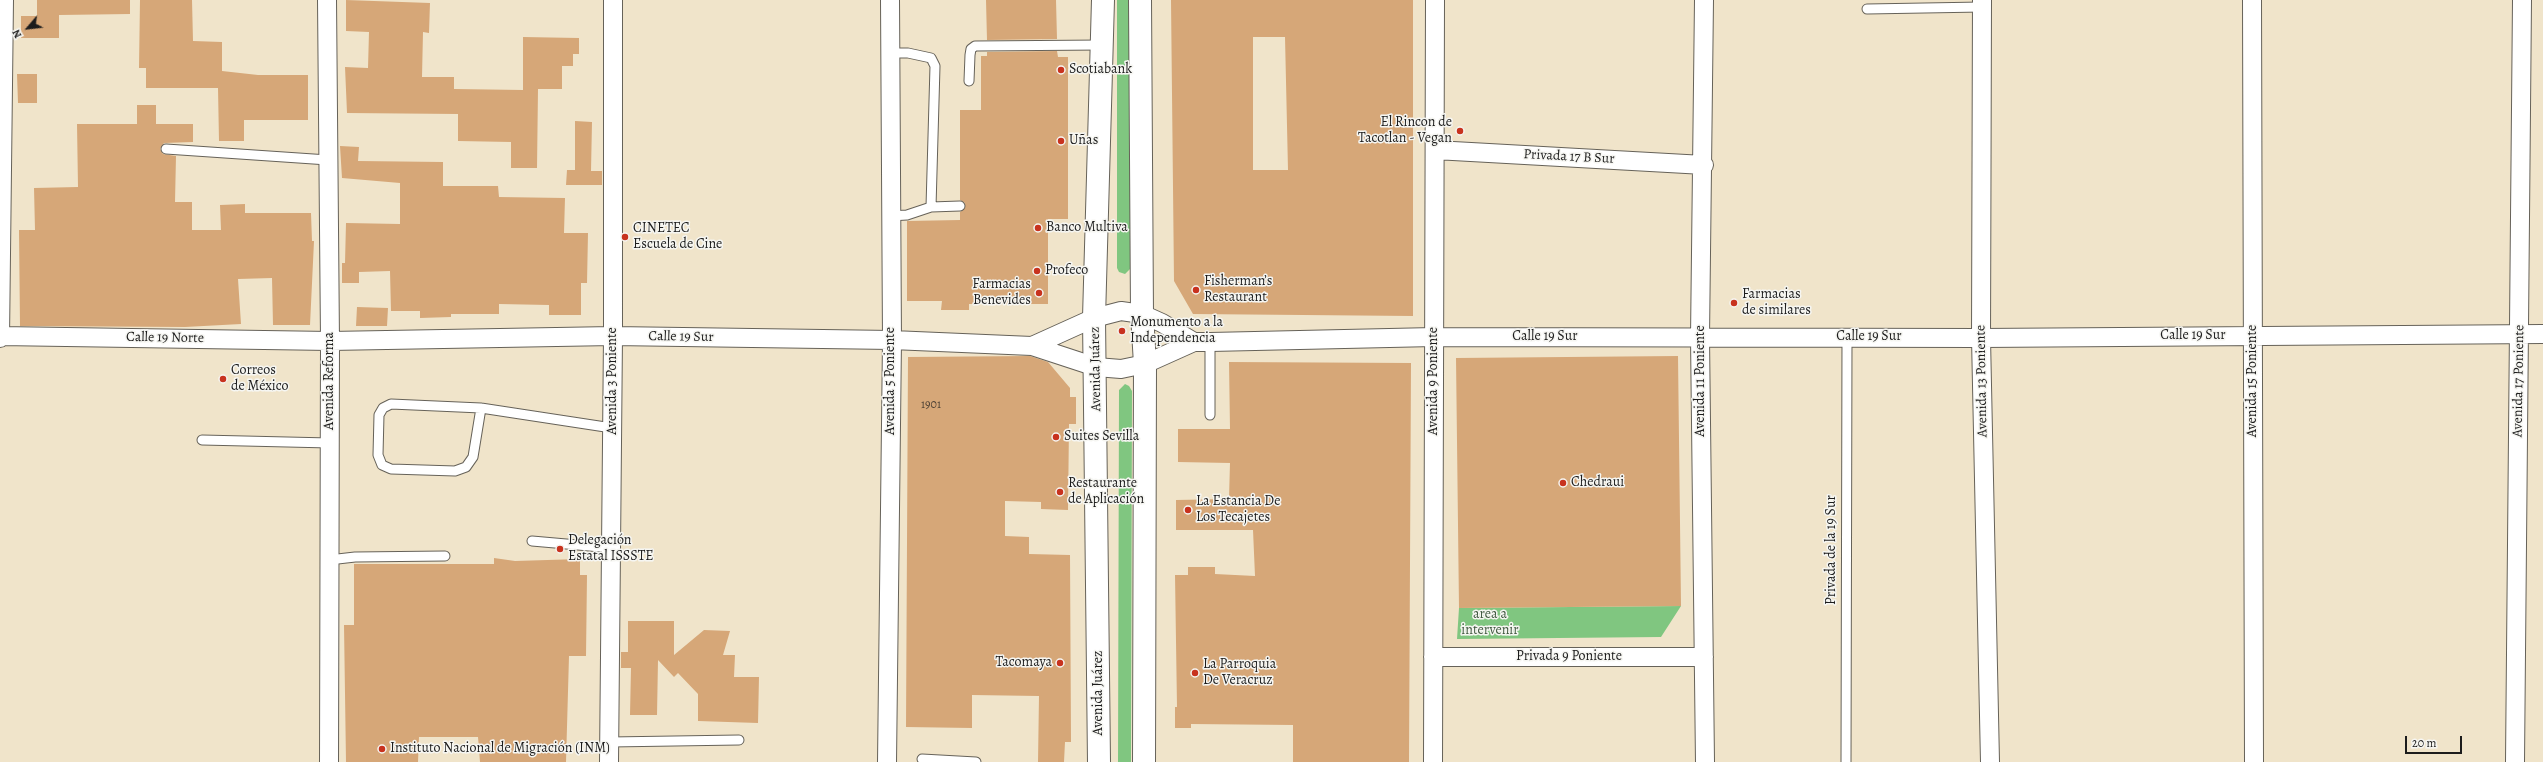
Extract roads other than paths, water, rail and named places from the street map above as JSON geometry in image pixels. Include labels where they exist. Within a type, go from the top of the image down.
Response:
[{"type":"main road","name":"Avenida Juárez","points":[[1099,762],[1096,367],[1094,318],[1103,0]]},
{"type":"main road","points":[[1140,0],[1142,314],[1145,364],[1144,762]]},
{"type":"street","points":[[0,337],[4,0]]},
{"type":"street","name":"Avenida Reforma","points":[[327,0],[330,340],[329,762]]},
{"type":"street","name":"Avenida 3 Poniente","points":[[609,762],[612,548],[613,0]]},
{"type":"street","name":"Avenida 5 Poniente","points":[[888,762],[892,340],[890,216],[890,0]]},
{"type":"street","name":"Avenida 9 Poniente","points":[[1433,762],[1435,0]]},
{"type":"street","name":"Avenida 11 Poniente","points":[[1704,0],[1704,165],[1700,337],[1705,762]]},
{"type":"street","name":"Avenida 15 Poniente","points":[[2252,0],[2254,762]]},
{"type":"street","name":"Avenida 17 Poniente","points":[[2515,762],[2522,0]]},
{"type":"street","name":"Avenida 13 Poniente","points":[[1982,4],[1981,338],[1990,762]]},
{"type":"street","name":"Privada 17 B Sur","points":[[1435,150],[1704,165]]},
{"type":"street","name":"Calle 19 Sur","points":[[1032,346],[1094,318],[1121,311],[1142,314],[1202,342]]},
{"type":"street","name":"Calle 19 Sur","points":[[330,340],[613,336],[892,340],[1032,346],[1096,367],[1121,369],[1145,364],[1202,342],[1434,337],[1981,338],[2543,334]]},
{"type":"street","name":"Calle 19 Norte","points":[[0,337],[330,340]]},
{"type":"street","name":"Privada 9 Poniente","points":[[1433,657],[1704,657]]},
{"type":"lane","points":[[1866,9],[1982,4]]},
{"type":"lane","points":[[969,81],[971,49],[975,46],[1102,45]]},
{"type":"lane","points":[[890,53],[908,53],[931,58],[935,66],[931,207]]},
{"type":"lane","points":[[166,149],[328,160]]},
{"type":"lane","points":[[890,216],[908,215],[931,207],[960,206]]},
{"type":"lane","name":"Privada de la 19 Sur","points":[[1846,762],[1847,337]]},
{"type":"lane","points":[[1202,342],[1210,415]]},
{"type":"lane","points":[[480,408],[473,457],[466,467],[455,471],[391,469],[382,465],[378,455],[379,415],[383,408],[391,404],[480,408],[612,428]]},
{"type":"lane","points":[[202,440],[330,443]]},
{"type":"lane","points":[[532,541],[612,548]]},
{"type":"lane","points":[[330,560],[355,557],[445,556]]},
{"type":"lane","points":[[610,742],[739,740]]},
{"type":"lane","points":[[922,759],[976,762]]},
{"type":"place","name":"Scotiabank","points":[[1061,70]]},
{"type":"place","name":"El Rincon de Tacotlan - Vegan","points":[[1460,131]]},
{"type":"place","name":"Uñas","points":[[1061,141]]},
{"type":"place","name":"Banco Multiva","points":[[1038,228]]},
{"type":"place","name":"CINETEC Escuela de Cine","points":[[625,237]]},
{"type":"place","name":"Profeco","points":[[1037,271]]},
{"type":"place","name":"Fisherman’s Restaurant","points":[[1196,290]]},
{"type":"place","name":"Farmacias Benevides","points":[[1039,293]]},
{"type":"place","name":"Farmacias de similares","points":[[1734,303]]},
{"type":"place","name":"Monumento a la Independencia","points":[[1122,331]]},
{"type":"place","name":"Correos de México","points":[[223,379]]},
{"type":"place","name":"Suites Sevilla","points":[[1056,437]]},
{"type":"place","name":"Chedraui","points":[[1563,483]]},
{"type":"place","name":"Restaurante de Aplicación","points":[[1060,492]]},
{"type":"place","name":"La Estancia De Los Tecajetes","points":[[1188,510]]},
{"type":"place","name":"Delegación Estatal ISSSTE","points":[[560,549]]},
{"type":"place","name":"Tacomaya","points":[[1060,663]]},
{"type":"place","name":"La Parroquia De Veracruz","points":[[1195,673]]},
{"type":"place","name":"Instituto Nacional de Migración (INM)","points":[[382,749]]},
{"type":"park label","name":"area a intervenir","points":[[1490,624]]}]
